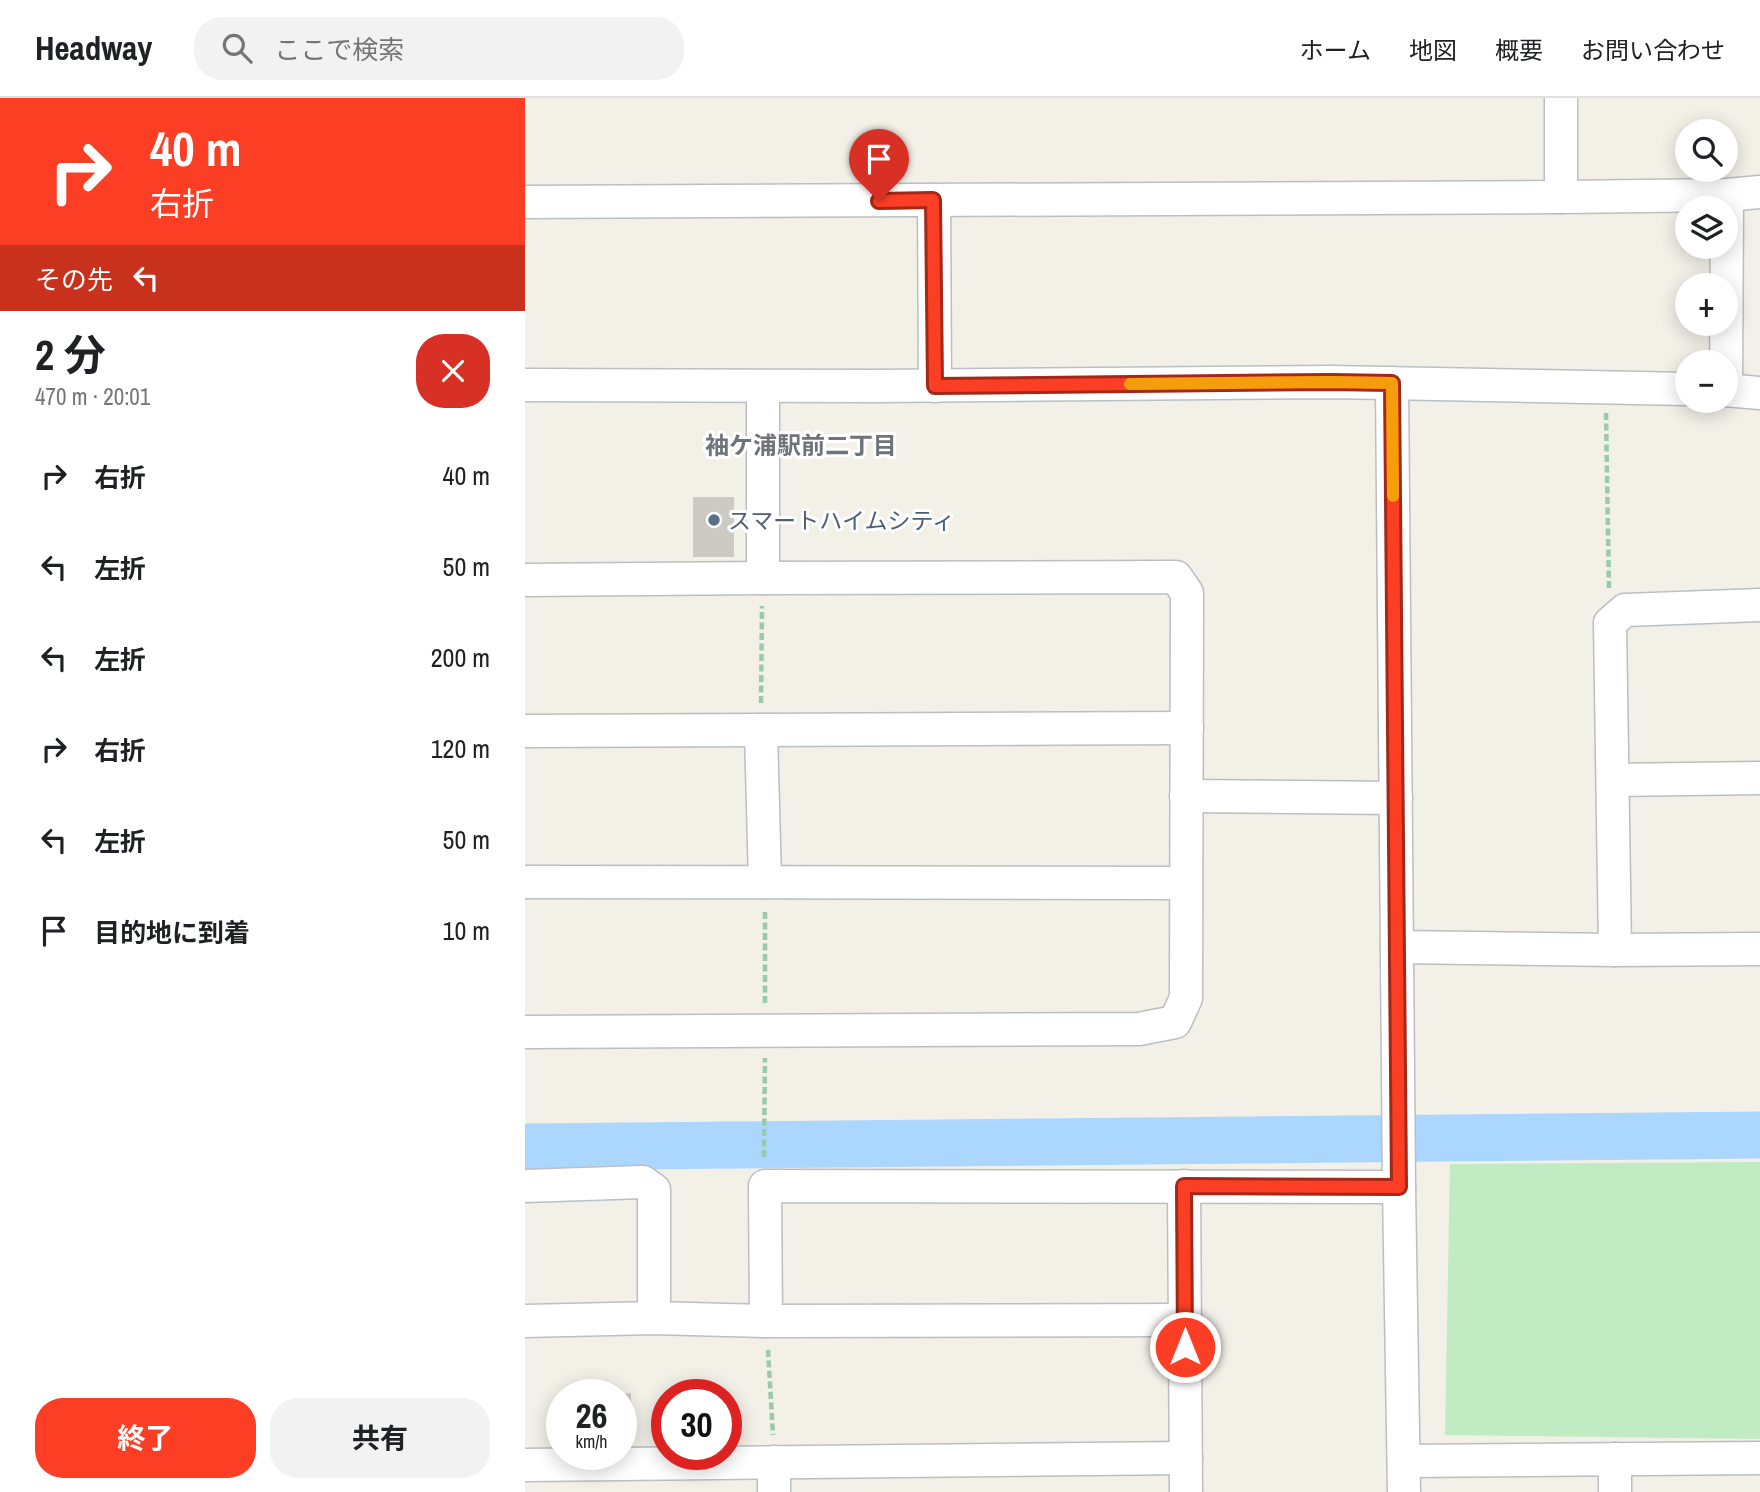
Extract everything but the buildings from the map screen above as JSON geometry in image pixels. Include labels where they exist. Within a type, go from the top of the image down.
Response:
[{"type":"street","points":[[1561,98],[1561,197]]},
{"type":"street","points":[[525,202],[1561,197],[1727,195],[1760,192]]},
{"type":"street","points":[[1726,350],[1727,195]]},
{"type":"street","points":[[933,200],[935,386]]},
{"type":"street","points":[[525,385],[935,386],[1331,382],[1675,390]]},
{"type":"street","points":[[1392,383],[1404,1492]]},
{"type":"street","points":[[763,578],[764,386]]},
{"type":"street","points":[[1738,391],[1760,393]]},
{"type":"street","points":[[525,580],[1176,577],[1187,593],[1186,998],[1175,1022],[1139,1029],[525,1032]]},
{"type":"street","points":[[1615,950],[1610,623],[1625,610],[1760,605]]},
{"type":"street","points":[[525,731],[1187,729]]},
{"type":"street","points":[[761,730],[765,882]]},
{"type":"street","points":[[1613,780],[1760,778]]},
{"type":"street","points":[[1187,796],[1395,799]]},
{"type":"street","points":[[525,881],[1186,883]]},
{"type":"street","points":[[1397,947],[1760,949]]},
{"type":"street","points":[[525,1185],[643,1182],[654,1190],[654,1318]]},
{"type":"street","points":[[766,1321],[765,1186],[1399,1187]]},
{"type":"street","points":[[1184,1186],[1186,1492]]},
{"type":"street","points":[[525,1321],[654,1318],[766,1321],[1185,1320]]},
{"type":"street","points":[[525,1465],[774,1477],[1186,1458]]},
{"type":"street","points":[[1404,1461],[1760,1458]]},
{"type":"street","points":[[1615,1459],[1615,1492]]},
{"type":"path","points":[[1605,388],[1608,588],[1619,615]]},
{"type":"path","points":[[761,730],[763,578]]},
{"type":"path","points":[[766,1321],[774,1477]]},
{"type":"green space","points":[[1760,1162],[1760,1439],[1445,1435],[1450,1164]]},
{"type":"waterway","points":[[525,1147],[1760,1135]]},
{"type":"slow traffic","points":[[1130,384],[1392,383],[1393,496]]},
{"type":"place","name":"スマートハイムシティ","points":[[714,520]]},
{"type":"district","name":"袖ケ浦駅前二丁目","points":[[801,445]]},
{"type":"route","points":[[879,201],[933,200],[935,386],[1392,383],[1399,1187],[1184,1186],[1185,1347]]}]
